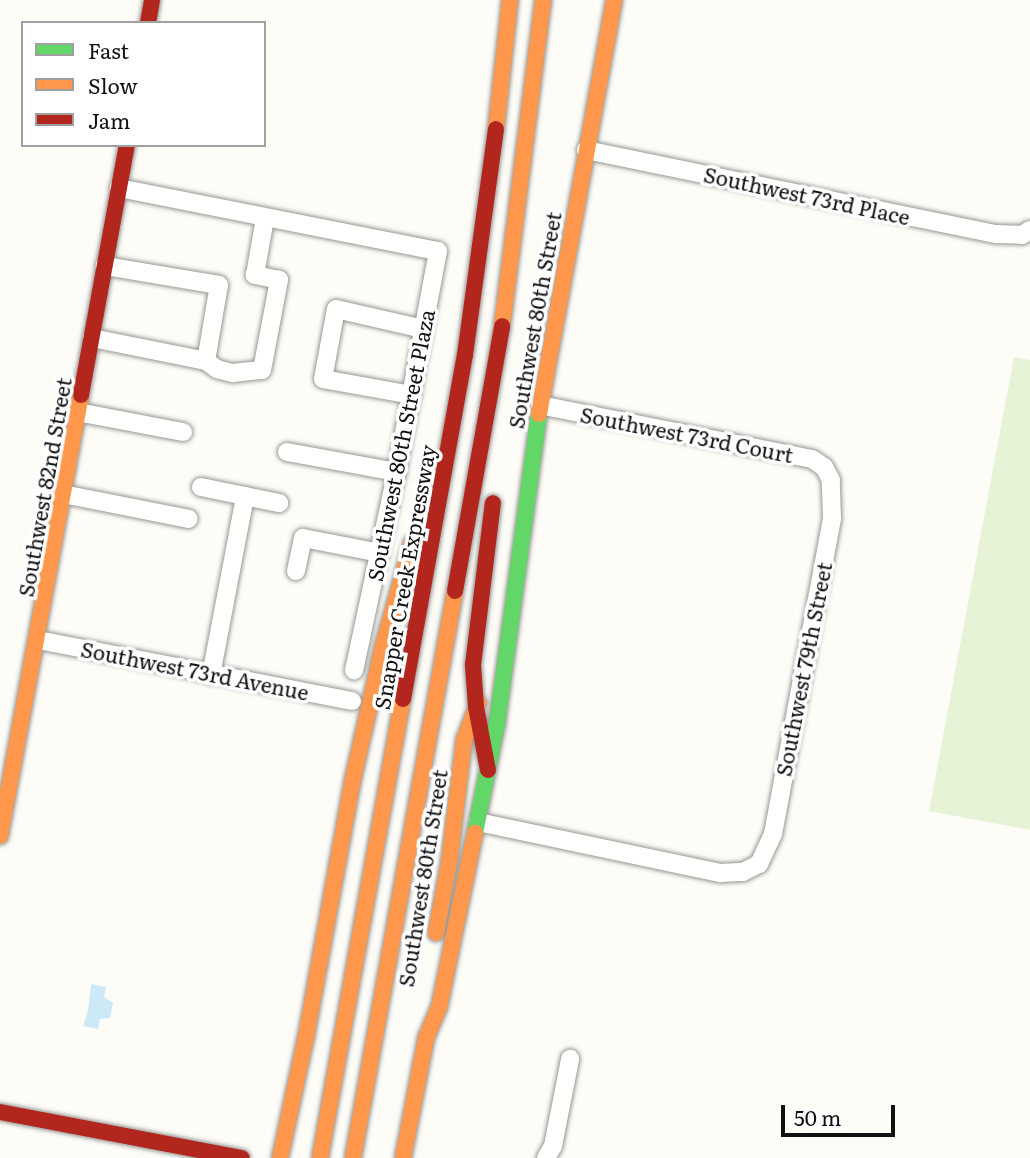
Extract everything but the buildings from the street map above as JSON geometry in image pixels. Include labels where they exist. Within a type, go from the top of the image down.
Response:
[{"type":"main road","points":[[148,21],[152,0]]},
{"type":"main road","name":"Snapper Creek Expressway","points":[[320,1158],[465,355],[490,182],[510,0]]},
{"type":"main road","points":[[353,1158],[483,440],[513,254],[544,0]]},
{"type":"main road","name":"Southwest 80th Street","points":[[403,1158],[426,1038],[439,1008],[505,677],[505,650],[540,405],[614,0]]},
{"type":"main road","name":"Southwest 82nd Street","points":[[0,836],[127,147]]},
{"type":"main road","points":[[507,394],[521,288],[513,254]]},
{"type":"main road","points":[[280,1158],[309,1023],[353,779],[383,646],[465,355]]},
{"type":"main road","points":[[488,769],[476,707],[473,665],[495,490]]},
{"type":"main road","name":"Southwest 80th Street","points":[[434,944],[449,863],[466,728],[505,650]]},
{"type":"main road","name":"Southwest 80th Street","points":[[426,989],[423,1007],[426,1038]]},
{"type":"main road","points":[[0,1112],[242,1158]]},
{"type":"street","name":"Southwest 73rd Place","points":[[586,150],[997,234],[1014,236],[1029,231]]},
{"type":"street","name":"Southwest 80th Street Plaza","points":[[119,188],[438,251],[397,472],[354,670]]},
{"type":"street","points":[[92,338],[206,360],[217,369],[232,373],[262,370],[279,280],[255,275],[265,218]]},
{"type":"street","points":[[105,266],[219,285],[206,360]]},
{"type":"street","points":[[412,395],[323,379],[336,309],[423,330]]},
{"type":"street","name":"Southwest 73rd Court","points":[[540,405],[803,456],[820,463],[828,472]]},
{"type":"street","points":[[78,412],[183,432]]},
{"type":"street","points":[[287,452],[397,472]]},
{"type":"street","name":"Southwest 79th Street","points":[[478,822],[721,873],[743,872],[759,864],[773,834],[832,518],[833,489],[828,472]]},
{"type":"street","points":[[201,487],[279,503]]},
{"type":"street","points":[[63,494],[189,519]]},
{"type":"street","points":[[211,675],[245,496]]},
{"type":"street","points":[[296,571],[303,538],[380,553]]},
{"type":"street","name":"Southwest 73rd Avenue","points":[[38,640],[352,701]]},
{"type":"street","points":[[552,1154],[570,1059]]},
{"type":"green space","points":[[1014,357],[1030,360],[1030,830],[929,811]]},
{"type":"water","points":[[91,984],[106,987],[104,997],[113,1003],[110,1018],[100,1019],[98,1029],[83,1026],[88,1011]]},
{"type":"traffic: fast","points":[[475,833],[497,724],[539,414]]},
{"type":"traffic: slow","points":[[496,129],[510,0]]},
{"type":"traffic: slow","points":[[502,326],[543,0]]},
{"type":"traffic: slow","points":[[539,414],[614,0]]},
{"type":"traffic: slow","points":[[0,836],[81,395]]},
{"type":"traffic: slow","points":[[280,1158],[306,1037],[353,779],[383,646],[412,543]]},
{"type":"traffic: slow","points":[[353,1158],[455,591]]},
{"type":"traffic: slow","points":[[320,1158],[403,699]]},
{"type":"traffic: slow","points":[[436,933],[449,863],[464,740],[478,703]]},
{"type":"traffic: slow","points":[[403,1158],[426,1038],[439,1008],[475,833]]},
{"type":"traffic: jam","points":[[148,21],[152,0]]},
{"type":"traffic: jam","points":[[403,699],[465,355],[496,129]]},
{"type":"traffic: jam","points":[[81,395],[127,147]]},
{"type":"traffic: jam","points":[[455,591],[502,326]]},
{"type":"traffic: jam","points":[[488,770],[476,707],[473,665],[493,503]]},
{"type":"traffic: jam","points":[[0,1112],[242,1158]]}]
